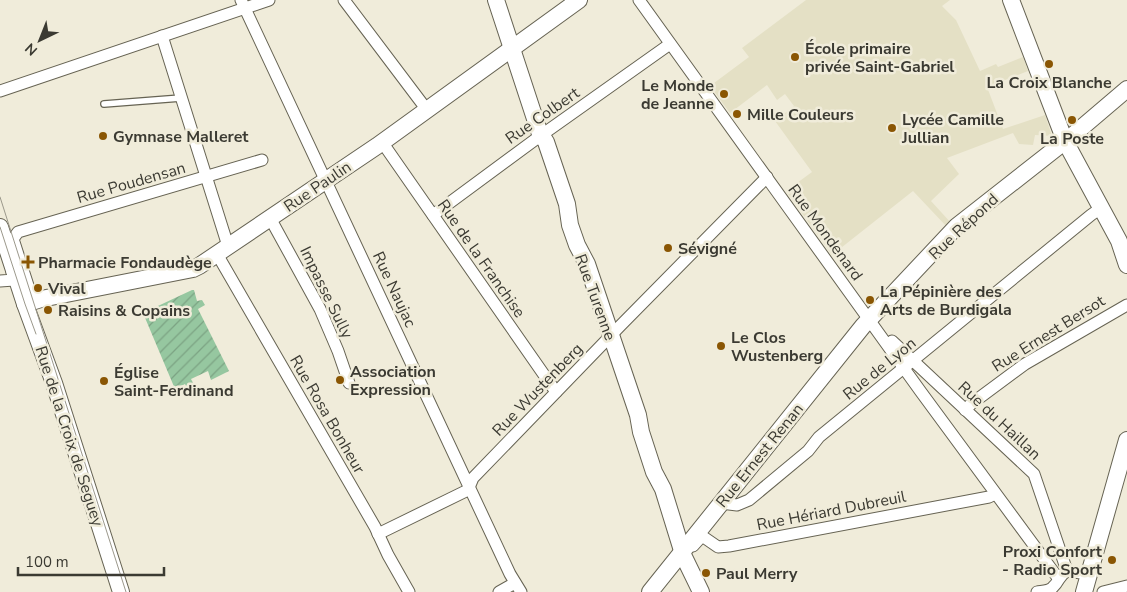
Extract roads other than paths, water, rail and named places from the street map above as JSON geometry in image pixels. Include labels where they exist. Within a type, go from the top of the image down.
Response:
[{"type":"street","points":[[0,91],[162,36],[243,4],[269,0]]},
{"type":"street","points":[[344,0],[427,110]]},
{"type":"street","name":"Rue Turenne","points":[[496,0],[567,204],[570,225],[577,245],[587,264],[638,415],[641,432],[654,472],[663,489],[683,554],[701,592]]},
{"type":"street","name":"Rue Paulin","points":[[29,302],[193,269],[382,142],[579,0]]},
{"type":"street","name":"Rue Mondenard","points":[[639,0],[869,319],[908,365],[995,494],[1063,575]]},
{"type":"street","points":[[1011,0],[1065,141],[1123,246],[1127,265]]},
{"type":"street","name":"Rue Naujac","points":[[243,4],[469,487],[518,587]]},
{"type":"street","name":"Rue Rosa Bonheur","points":[[162,36],[206,177],[222,250],[409,592]]},
{"type":"street","name":"Rue Colbert","points":[[433,215],[670,44]]},
{"type":"street","name":"Rue Répond","points":[[869,319],[957,226],[1065,141],[1127,89]]},
{"type":"street","name":"Rue de la Franchise","points":[[382,142],[556,392]]},
{"type":"street","name":"Rue Poudensan","points":[[29,302],[13,239],[18,232],[262,160]]},
{"type":"street","name":"Rue Wustenberg","points":[[378,534],[465,492],[473,478],[767,177]]},
{"type":"street","name":"Rue de Lyon","points":[[722,503],[737,505],[749,500],[808,451],[819,437],[1101,208]]},
{"type":"street","name":"Impasse Sully","points":[[270,218],[320,309],[349,383]]},
{"type":"street","name":"Rue de la Croix de Seguey","points":[[0,227],[17,282],[29,302],[121,592]]},
{"type":"street","points":[[0,236],[14,280],[0,281]]},
{"type":"street","name":"Rue Ernest Bersot","points":[[965,410],[1025,364],[1127,304]]},
{"type":"street","name":"Rue Ernest Renan","points":[[650,592],[700,535],[722,503],[869,319]]},
{"type":"street","name":"Rue du Haillan","points":[[908,365],[965,410],[1036,476],[1063,575]]},
{"type":"street","points":[[1084,592],[1127,440]]},
{"type":"street","name":"Rue Hériard Dubreuil","points":[[700,535],[718,547],[729,546],[989,497],[995,494]]},
{"type":"street","points":[[1037,592],[1051,589],[1063,575],[1088,574]]},
{"type":"street","points":[[1102,592],[1127,586]]},
{"type":"street","points":[[499,592],[518,587]]},
{"type":"lane","points":[[104,104],[181,98]]},
{"type":"tram line","points":[[0,197],[126,592]]},
{"type":"tram line","points":[[0,227],[36,334]]},
{"type":"place","name":"École primaire privée Saint-Gabriel","points":[[795,57]]},
{"type":"place","name":"La Croix Blanche","points":[[1049,64]]},
{"type":"place","name":"Le Monde de Jeanne","points":[[724,94]]},
{"type":"place","name":"Mille Couleurs","points":[[737,114]]},
{"type":"place","name":"La Poste","points":[[1072,120]]},
{"type":"place","name":"Lycée Camille Jullian","points":[[892,128]]},
{"type":"place","name":"Gymnase Malleret","points":[[103,136]]},
{"type":"place","name":"Sévigné","points":[[668,248]]},
{"type":"place","name":"Pharmacie Fondaudège","points":[[28,262]]},
{"type":"place","name":"Vival","points":[[38,288]]},
{"type":"place","name":"La Pépinière des Arts de Burdigala","points":[[870,300]]},
{"type":"place","name":"Raisins & Copains","points":[[48,310]]},
{"type":"place","name":"Le Clos Wustenberg","points":[[721,346]]},
{"type":"place","name":"Association Expression","points":[[340,380]]},
{"type":"place","name":"Église Saint-Ferdinand","points":[[104,381]]},
{"type":"place","name":"Proxi Confort - Radio Sport","points":[[1112,560]]},
{"type":"place","name":"Paul Merry","points":[[706,573]]}]
